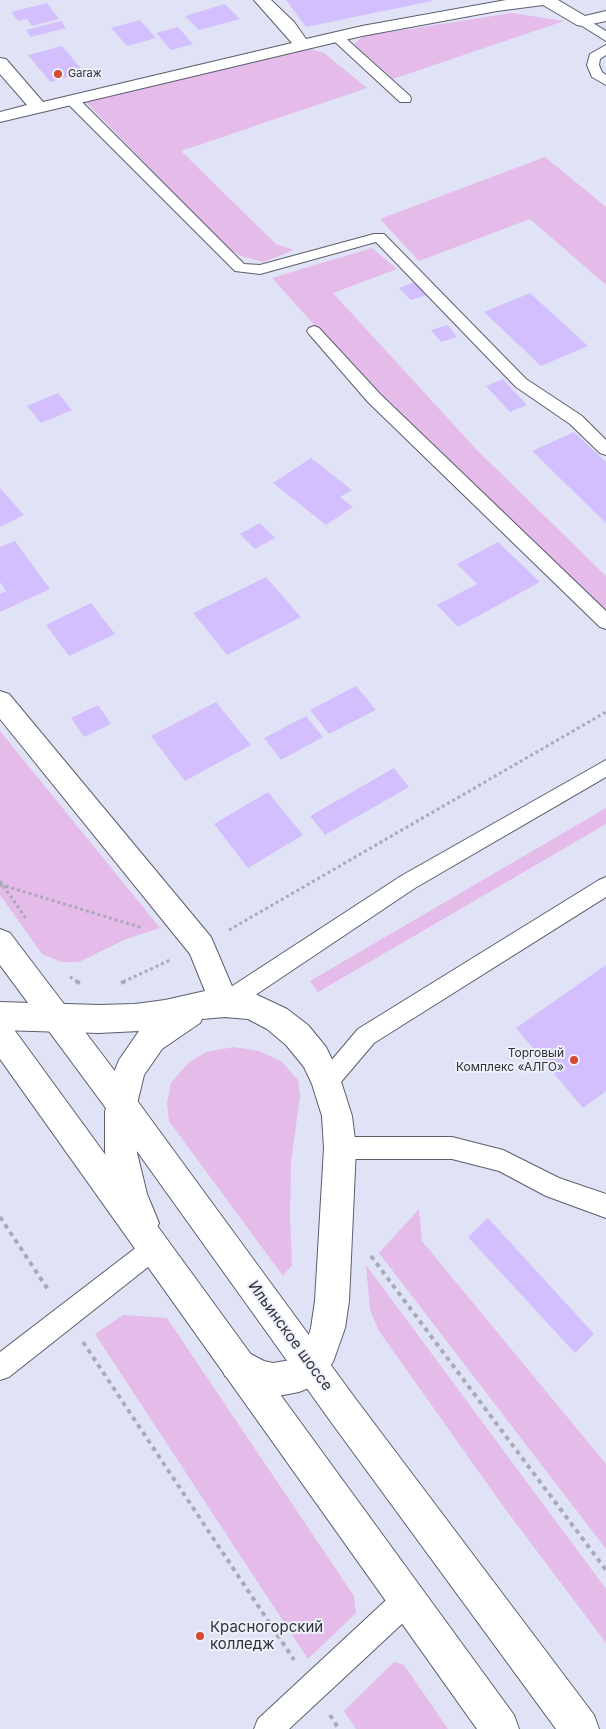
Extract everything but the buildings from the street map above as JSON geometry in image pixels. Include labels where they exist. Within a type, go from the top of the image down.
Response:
[{"type":"street","points":[[262,0],[288,26],[303,46]]},
{"type":"street","points":[[0,117],[382,28],[497,6],[545,0],[582,21],[606,16]]},
{"type":"street","points":[[0,63],[39,108]]},
{"type":"street","points":[[0,701],[201,946],[214,1004]]},
{"type":"street","name":"Ильинское шоссе","points":[[0,942],[122,1105],[343,1410],[580,1729]]},
{"type":"street","points":[[24,974],[54,995],[87,1010],[135,1018]]},
{"type":"street","points":[[154,1248],[131,1195],[121,1153],[120,1112],[130,1070],[151,1039],[214,1004]]},
{"type":"street","points":[[0,1016],[135,1018],[214,1004],[251,1006],[277,1019],[297,1035],[315,1057],[327,1082],[337,1116],[340,1148],[332,1301],[328,1328],[321,1350],[299,1376],[273,1380],[258,1377],[237,1364]]},
{"type":"street","points":[[0,1034],[12,1060],[154,1248],[500,1729]]},
{"type":"lane","points":[[582,21],[606,37]]},
{"type":"lane","points":[[338,38],[405,99]]},
{"type":"lane","points":[[606,49],[594,57],[593,65],[596,74],[606,81]]},
{"type":"lane","points":[[72,100],[240,268],[260,270],[379,237],[520,383],[576,420],[606,449]]},
{"type":"lane","points":[[314,331],[374,398],[606,622]]},
{"type":"lane","points":[[214,1004],[408,882],[606,768]]},
{"type":"lane","points":[[327,1082],[366,1036],[606,886]]},
{"type":"lane","points":[[340,1148],[452,1148],[503,1161],[554,1188],[606,1206]]},
{"type":"lane","points":[[0,1368],[154,1248]]},
{"type":"lane","points":[[268,1729],[408,1599]]},
{"type":"path","points":[[117,986],[201,946],[606,712]]},
{"type":"path","points":[[1,884],[29,923]]},
{"type":"path","points":[[1,884],[144,928]]},
{"type":"path","points":[[67,974],[85,986]]},
{"type":"path","points":[[336,1210],[606,1570]]},
{"type":"path","points":[[0,1217],[339,1729]]},
{"type":"shaded area","points":[[512,13],[564,21],[393,79],[354,44],[364,36]]},
{"type":"shaded area","points":[[311,49],[324,53],[367,88],[181,151],[276,244],[294,250],[264,262],[244,257],[228,249],[84,100],[301,50]]},
{"type":"shaded area","points":[[545,157],[606,207],[606,285],[530,219],[419,261],[380,219]]},
{"type":"shaded area","points":[[372,248],[397,269],[333,293],[477,450],[606,576],[606,617],[380,398],[272,278]]},
{"type":"shaded area","points":[[0,731],[160,928],[126,939],[79,962],[61,962],[42,954],[0,895]]},
{"type":"shaded area","points":[[606,808],[606,824],[318,992],[310,981]]},
{"type":"shaded area","points":[[234,1047],[259,1051],[281,1061],[298,1080],[300,1096],[291,1162],[290,1218],[292,1265],[283,1276],[169,1121],[167,1104],[171,1083],[188,1063],[206,1052]]},
{"type":"shaded area","points":[[419,1209],[422,1241],[606,1464],[606,1549],[379,1253]]},
{"type":"shaded area","points":[[366,1265],[606,1589],[606,1643],[503,1506],[379,1331],[370,1310]]},
{"type":"shaded area","points":[[123,1315],[167,1318],[354,1596],[356,1613],[308,1659],[95,1334]]},
{"type":"shaded area","points":[[394,1662],[404,1665],[448,1729],[356,1729],[344,1711]]},
{"type":"place","name":"Garaж","points":[[58,74]]},
{"type":"place","name":"Торговый Комплекс «АЛГО»","points":[[574,1060]]},
{"type":"place","name":"Красногорский колледж","points":[[200,1636]]}]
